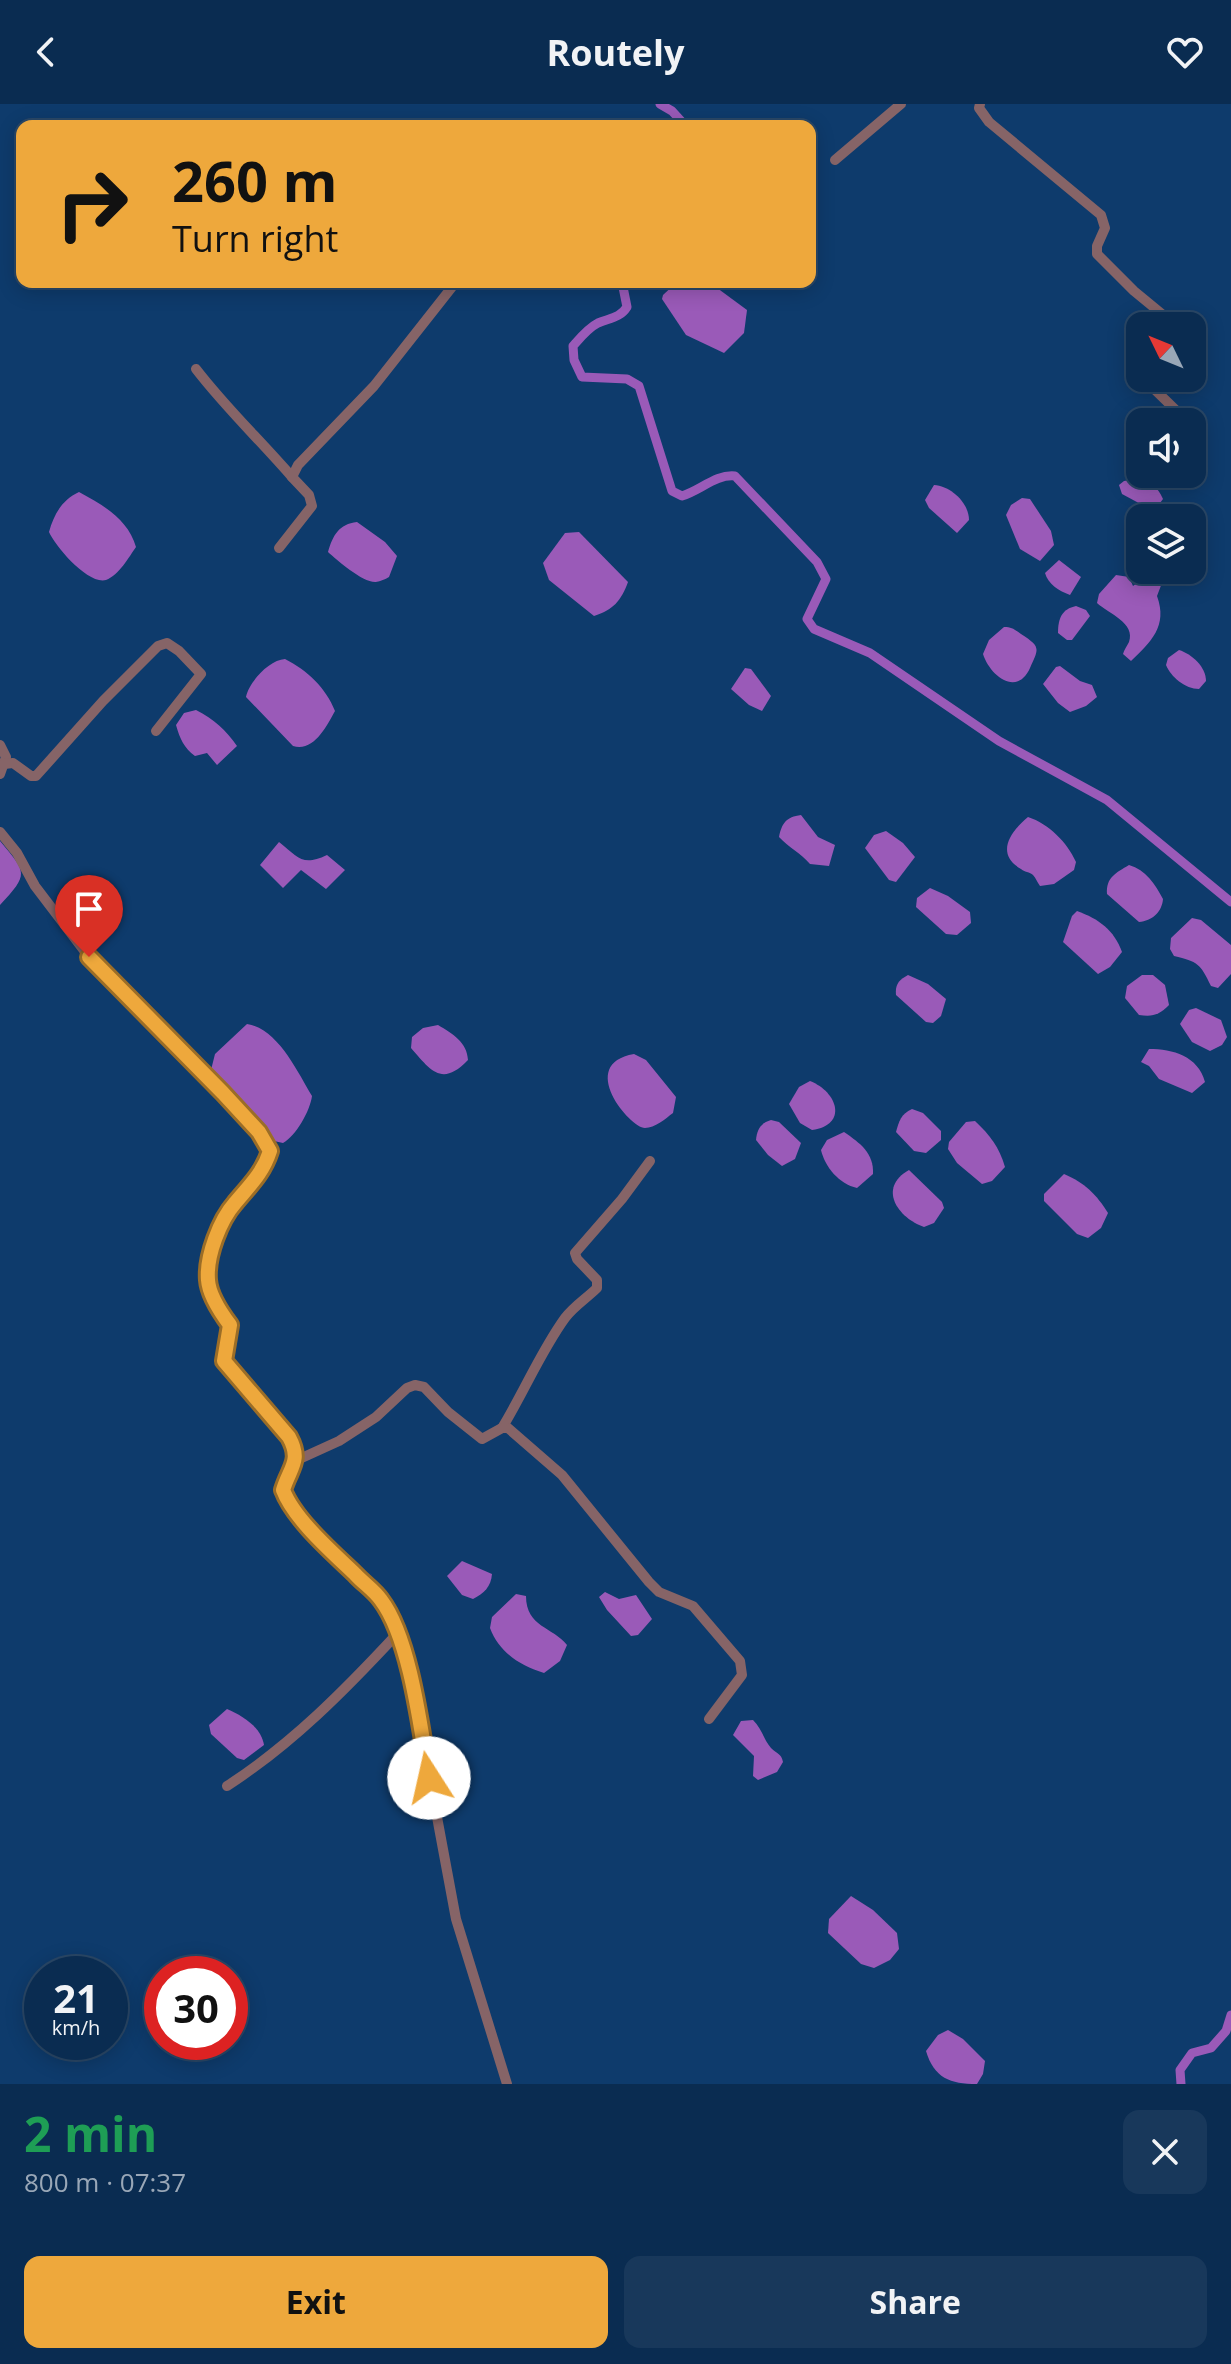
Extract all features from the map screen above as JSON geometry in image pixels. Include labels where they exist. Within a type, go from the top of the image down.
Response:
[{"type":"street","points":[[835,160],[901,104]]},
{"type":"street","points":[[980,104],[979,108],[989,122],[1101,215],[1105,228],[1097,254],[1160,312]]},
{"type":"street","points":[[292,477],[298,465],[374,386],[451,288]]},
{"type":"street","points":[[196,369],[246,429],[309,495],[312,506],[279,548]]},
{"type":"street","points":[[1157,392],[1174,408]]},
{"type":"street","points":[[2,769],[13,763],[31,776],[36,776],[103,701],[158,646],[167,643],[201,674],[156,731]]},
{"type":"street","points":[[0,745],[6,757],[2,769]]},
{"type":"street","points":[[0,832],[17,853],[35,886],[89,957],[223,1093],[259,1132],[270,1151],[265,1168],[223,1219],[213,1245],[208,1281],[219,1310],[230,1325],[224,1361],[296,1449],[295,1461],[283,1490],[287,1500],[314,1532],[381,1599],[397,1634],[410,1672],[456,1919],[507,2084]]},
{"type":"street","points":[[502,1428],[530,1383],[551,1338],[567,1315],[597,1288],[597,1280],[575,1253],[650,1161]]},
{"type":"street","points":[[295,1461],[339,1441],[376,1417],[407,1388],[415,1385],[424,1387],[448,1412],[482,1439],[508,1428],[562,1475],[649,1582],[659,1592],[693,1606],[740,1661],[742,1675],[709,1719]]},
{"type":"street","points":[[227,1786],[254,1768],[327,1708],[397,1634]]},
{"type":"shaded area","points":[[671,288],[717,288],[747,310],[744,333],[724,353],[686,335],[662,299]]},
{"type":"shaded area","points":[[1124,481],[1126,488],[1156,488],[1163,499],[1159,504],[1141,504],[1122,494],[1119,485]]},
{"type":"shaded area","points":[[934,485],[953,492],[966,508],[969,520],[957,533],[929,508],[925,500]]},
{"type":"shaded area","points":[[79,492],[121,521],[136,547],[119,570],[106,580],[90,577],[82,571],[65,555],[49,532],[60,508]]},
{"type":"shaded area","points":[[1022,498],[1030,499],[1051,531],[1054,545],[1040,561],[1020,549],[1006,515],[1011,505]]},
{"type":"shaded area","points":[[357,522],[385,542],[397,556],[388,578],[376,582],[364,579],[328,552],[338,531]]},
{"type":"shaded area","points":[[579,532],[628,582],[616,604],[594,616],[549,580],[543,563],[565,533]]},
{"type":"shaded area","points":[[1059,560],[1081,577],[1070,595],[1054,587],[1045,573]]},
{"type":"shaded area","points":[[1116,575],[1126,577],[1126,584],[1162,584],[1157,596],[1160,616],[1156,633],[1131,661],[1123,654],[1129,642],[1128,629],[1120,619],[1097,603],[1099,594]]},
{"type":"shaded area","points":[[1076,606],[1086,610],[1090,616],[1072,640],[1067,640],[1058,633],[1059,623],[1064,612]]},
{"type":"shaded area","points":[[1004,627],[1017,631],[1036,648],[1030,668],[1025,677],[1018,681],[1011,682],[998,676],[991,670],[983,654],[989,640]]},
{"type":"shaded area","points":[[1179,650],[1193,658],[1204,671],[1206,681],[1199,689],[1184,685],[1168,669],[1168,658]]},
{"type":"shaded area","points":[[285,659],[315,680],[335,711],[318,737],[300,747],[293,746],[246,697],[261,673],[273,663]]},
{"type":"shaded area","points":[[1060,666],[1080,681],[1092,685],[1097,697],[1086,706],[1070,712],[1058,703],[1043,684]]},
{"type":"shaded area","points":[[745,668],[751,669],[771,696],[762,711],[749,705],[731,689]]},
{"type":"shaded area","points":[[196,710],[219,725],[237,746],[217,765],[207,753],[195,756],[191,753],[179,735],[176,725],[184,713]]},
{"type":"shaded area","points":[[801,815],[818,837],[835,845],[829,866],[810,864],[779,837],[786,822]]},
{"type":"shaded area","points":[[1028,817],[1056,835],[1076,862],[1074,870],[1054,884],[1040,886],[1033,875],[1022,870],[1009,857],[1007,850],[1011,836]]},
{"type":"shaded area","points":[[886,831],[903,843],[915,857],[896,882],[889,880],[865,848],[874,835]]},
{"type":"shaded area","points":[[0,841],[20,867],[21,873],[20,880],[0,905]]},
{"type":"shaded area","points":[[279,842],[301,859],[319,859],[327,855],[345,870],[326,889],[301,870],[283,888],[260,865]]},
{"type":"shaded area","points":[[1129,865],[1149,878],[1163,899],[1158,912],[1144,921],[1139,922],[1107,894],[1110,879]]},
{"type":"shaded area","points":[[930,888],[948,896],[970,912],[971,923],[957,935],[946,934],[916,907],[917,898]]},
{"type":"shaded area","points":[[1077,911],[1105,926],[1122,952],[1110,967],[1098,974],[1063,942],[1072,916]]},
{"type":"shaded area","points":[[1192,918],[1201,920],[1231,945],[1231,974],[1218,988],[1211,986],[1197,965],[1174,956],[1170,949],[1171,938]]},
{"type":"shaded area","points":[[908,975],[928,984],[946,999],[941,1016],[933,1023],[926,1022],[896,995],[898,983]]},
{"type":"shaded area","points":[[1142,975],[1153,975],[1165,985],[1169,1005],[1148,1016],[1139,1015],[1125,998],[1127,986]]},
{"type":"shaded area","points":[[1196,1008],[1221,1020],[1227,1037],[1222,1045],[1210,1051],[1192,1042],[1180,1024],[1189,1010]]},
{"type":"shaded area","points":[[247,1024],[277,1042],[312,1096],[302,1122],[283,1143],[274,1141],[211,1070],[215,1054]]},
{"type":"shaded area","points":[[438,1025],[462,1043],[467,1054],[468,1060],[451,1073],[437,1073],[411,1048],[412,1037],[423,1028]]},
{"type":"shaded area","points":[[1149,1049],[1167,1050],[1191,1060],[1205,1082],[1192,1093],[1159,1079],[1149,1066],[1141,1062]]},
{"type":"shaded area","points":[[634,1054],[646,1060],[676,1097],[673,1113],[649,1128],[629,1118],[612,1095],[608,1082],[609,1070],[617,1060]]},
{"type":"shaded area","points":[[810,1081],[827,1093],[835,1108],[831,1122],[812,1130],[800,1123],[789,1104],[799,1087]]},
{"type":"shaded area","points":[[912,1109],[923,1113],[941,1131],[941,1140],[926,1153],[914,1151],[896,1132],[901,1118]]},
{"type":"shaded area","points":[[771,1120],[779,1122],[801,1143],[795,1159],[782,1166],[756,1140],[760,1127]]},
{"type":"shaded area","points":[[975,1121],[993,1142],[1005,1167],[992,1181],[982,1184],[957,1163],[948,1149],[949,1142],[966,1122]]},
{"type":"shaded area","points":[[844,1132],[865,1149],[873,1167],[873,1174],[857,1188],[844,1183],[834,1174],[821,1150],[827,1140]]},
{"type":"shaded area","points":[[909,1170],[942,1202],[944,1208],[934,1223],[924,1227],[906,1217],[895,1202],[894,1185]]},
{"type":"shaded area","points":[[1064,1174],[1089,1190],[1108,1213],[1101,1228],[1088,1238],[1077,1234],[1044,1201],[1044,1194]]},
{"type":"shaded area","points":[[462,1561],[492,1574],[486,1589],[473,1599],[462,1595],[447,1576]]},
{"type":"shaded area","points":[[605,1592],[619,1599],[636,1595],[652,1619],[638,1635],[631,1636],[607,1610],[599,1597]]},
{"type":"shaded area","points":[[516,1594],[526,1596],[530,1614],[535,1620],[567,1645],[560,1661],[544,1673],[511,1657],[490,1628],[492,1617]]},
{"type":"shaded area","points":[[227,1709],[250,1723],[264,1745],[244,1760],[237,1758],[211,1734],[209,1725]]},
{"type":"shaded area","points":[[753,1720],[783,1762],[777,1772],[758,1780],[753,1776],[754,1756],[733,1735],[741,1721]]},
{"type":"shaded area","points":[[851,1896],[873,1910],[897,1933],[899,1949],[890,1960],[874,1968],[861,1964],[828,1933],[829,1919]]},
{"type":"shaded area","points":[[948,2030],[963,2039],[985,2061],[977,2084],[944,2078],[929,2060],[926,2051],[938,2035]]},
{"type":"waterway","points":[[660,104],[680,120]]},
{"type":"waterway","points":[[623,288],[627,307],[618,316],[598,323],[584,333],[573,346],[574,360],[582,377],[627,379],[639,386],[672,491],[682,496],[715,480],[735,476],[817,562],[826,579],[807,619],[814,629],[870,653],[999,741],[1107,800],[1231,902]]},
{"type":"waterway","points":[[1181,2084],[1180,2070],[1192,2053],[1211,2048],[1226,2031],[1231,2015]]},
{"type":"route","points":[[89,957],[223,1093],[259,1132],[270,1151],[265,1168],[223,1219],[213,1245],[208,1281],[219,1310],[230,1325],[224,1361],[296,1449],[295,1466],[283,1490],[287,1500],[314,1532],[381,1599],[392,1619],[410,1672],[429,1778]]}]
